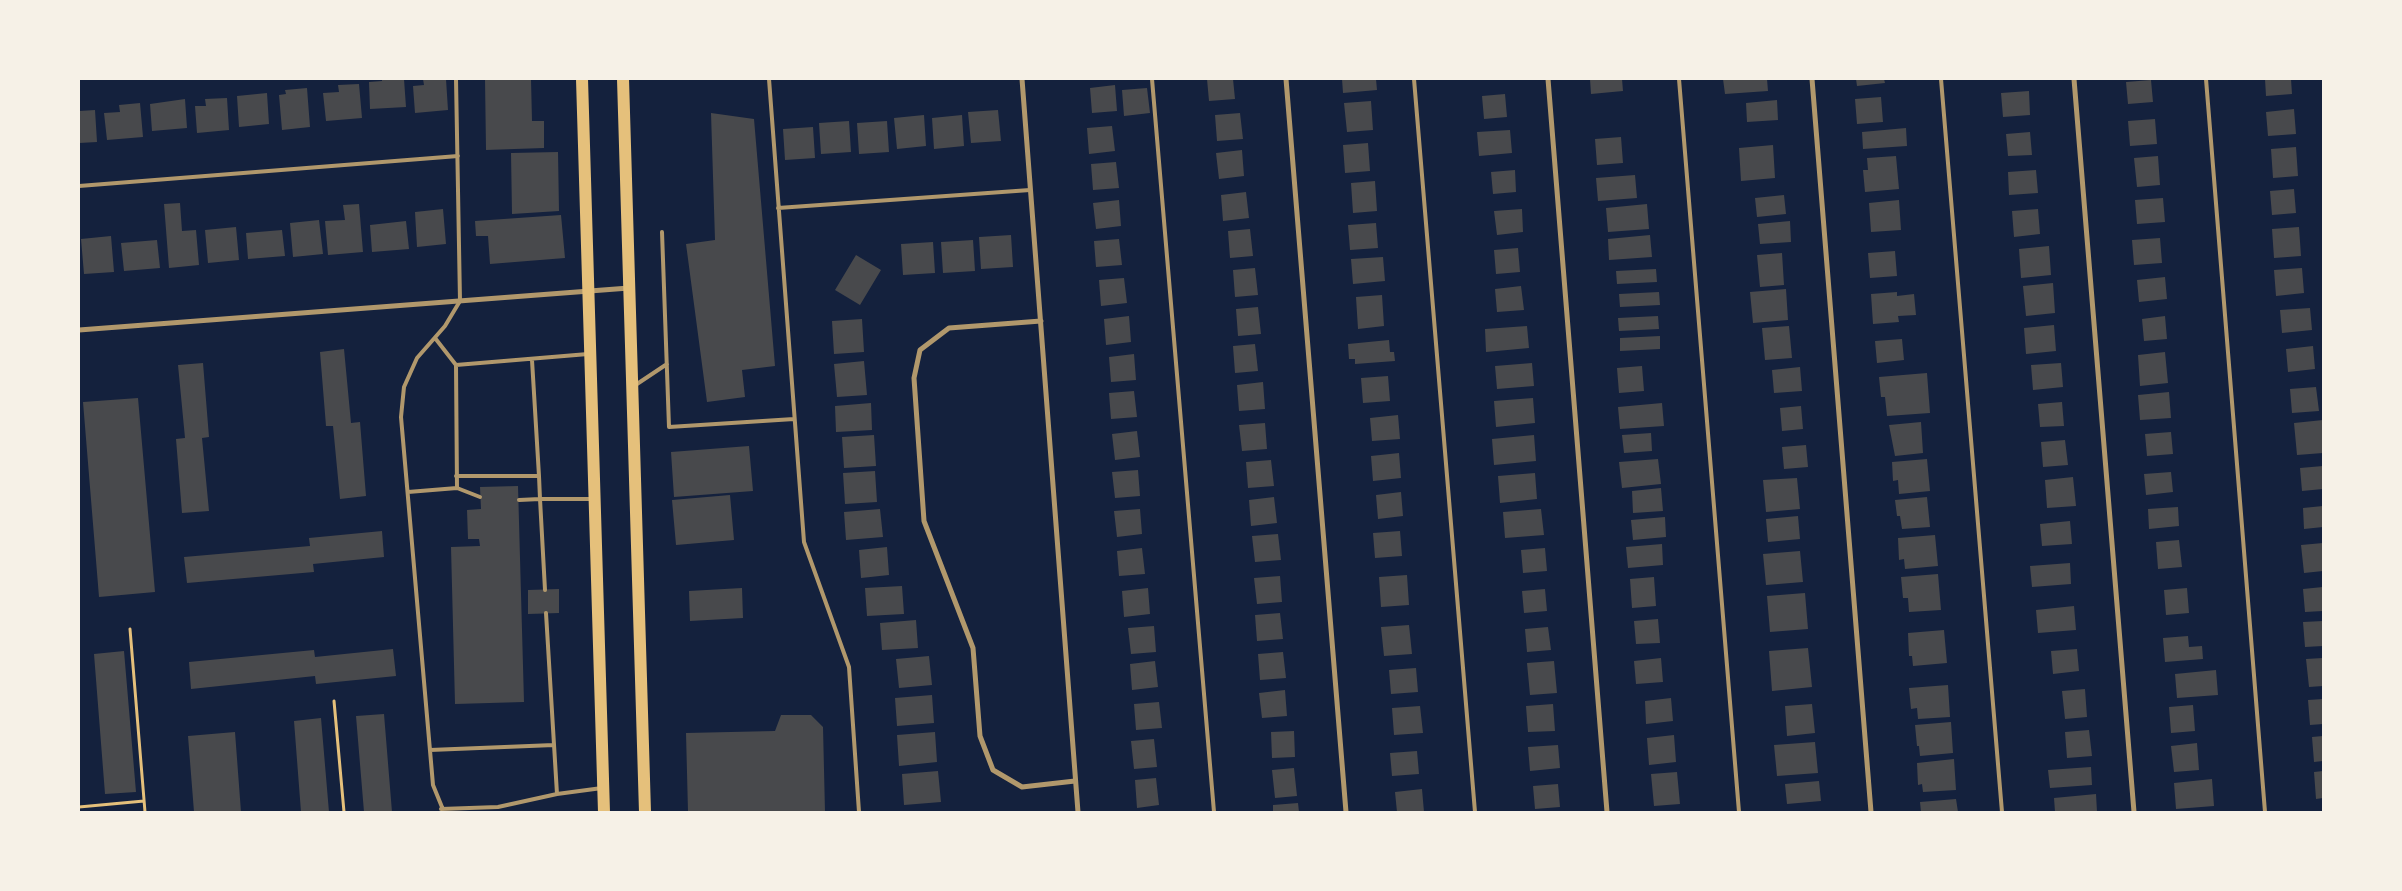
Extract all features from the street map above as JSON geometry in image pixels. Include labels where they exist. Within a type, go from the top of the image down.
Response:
[{"type":"main road","points":[[582,79],[604,812]]},
{"type":"main road","points":[[623,79],[645,812]]},
{"type":"street","points":[[1022,79],[1078,812]]},
{"type":"street","points":[[1286,79],[1346,812]]},
{"type":"street","points":[[1548,79],[1607,812]]},
{"type":"street","points":[[1812,79],[1871,812]]},
{"type":"street","points":[[2074,79],[2134,812]]},
{"type":"street","points":[[79,330],[630,288]]},
{"type":"street","points":[[1041,321],[949,328],[920,350],[914,378],[924,521],[973,648],[980,736],[993,770],[1022,787],[1075,781]]},
{"type":"lane","points":[[456,79],[460,301],[435,338],[417,358],[404,388],[401,417],[433,785],[443,811],[498,807],[557,794],[604,788]]},
{"type":"lane","points":[[769,79],[804,542],[849,667],[859,812]]},
{"type":"lane","points":[[1152,79],[1214,812]]},
{"type":"lane","points":[[1414,79],[1475,812]]},
{"type":"lane","points":[[1679,79],[1739,812]]},
{"type":"lane","points":[[1941,79],[2002,812]]},
{"type":"lane","points":[[2206,79],[2265,812]]},
{"type":"lane","points":[[79,186],[458,156]]},
{"type":"lane","points":[[778,208],[1030,190]]},
{"type":"lane","points":[[662,232],[669,427],[794,418]]},
{"type":"lane","points":[[435,338],[456,364],[457,488]]},
{"type":"lane","points":[[456,364],[532,360],[590,354]]},
{"type":"lane","points":[[532,360],[545,590]]},
{"type":"lane","points":[[632,387],[667,364]]},
{"type":"lane","points":[[456,476],[538,476]]},
{"type":"lane","points":[[408,492],[457,488],[480,497]]},
{"type":"lane","points":[[519,500],[576,497],[594,499]]},
{"type":"lane","points":[[546,613],[557,794]]},
{"type":"lane","points":[[430,750],[554,745]]},
{"type":"path","points":[[130,629],[145,812]]},
{"type":"path","points":[[334,701],[344,812]]},
{"type":"path","points":[[79,807],[144,801]]},
{"type":"building","points":[[382,79],[404,79],[406,107],[370,109],[369,82],[382,81]]},
{"type":"building","points":[[423,79],[446,79],[448,110],[415,113],[413,86],[424,85]]},
{"type":"building","points":[[485,79],[531,79],[532,121],[544,121],[544,148],[486,150]]},
{"type":"building","points":[[1207,79],[1233,79],[1235,99],[1209,101]]},
{"type":"building","points":[[1342,79],[1376,79],[1377,90],[1343,93]]},
{"type":"building","points":[[1590,79],[1622,79],[1623,91],[1591,94]]},
{"type":"building","points":[[1723,79],[1767,79],[1768,91],[1725,94]]},
{"type":"building","points":[[1856,79],[1884,79],[1885,83],[1857,86]]},
{"type":"building","points":[[2265,79],[2291,79],[2292,94],[2266,96]]},
{"type":"building","points":[[2151,80],[2153,102],[2128,104],[2126,82]]},
{"type":"building","points":[[359,84],[362,118],[326,121],[323,93],[339,92],[338,85]]},
{"type":"building","points":[[1115,85],[1117,111],[1092,113],[1090,88]]},
{"type":"building","points":[[307,88],[310,127],[282,130],[279,95],[286,94],[285,90]]},
{"type":"building","points":[[1147,88],[1150,113],[1124,116],[1122,90]]},
{"type":"building","points":[[2029,91],[2030,115],[2003,117],[2001,93]]},
{"type":"building","points":[[267,93],[269,124],[239,127],[237,96]]},
{"type":"building","points":[[1505,94],[1507,117],[1484,119],[1482,96]]},
{"type":"building","points":[[1881,97],[1883,122],[1857,124],[1855,99]]},
{"type":"building","points":[[227,98],[229,130],[197,133],[195,106],[206,106],[205,99]]},
{"type":"building","points":[[185,99],[187,128],[152,131],[150,104]]},
{"type":"building","points":[[1777,100],[1778,120],[1747,122],[1746,103]]},
{"type":"building","points":[[1371,101],[1373,130],[1347,132],[1344,103]]},
{"type":"building","points":[[140,103],[143,137],[107,140],[104,113],[120,112],[119,105]]},
{"type":"building","points":[[2294,109],[2296,134],[2268,136],[2266,112]]},
{"type":"building","points":[[95,110],[97,142],[79,143],[79,111]]},
{"type":"building","points":[[998,110],[1001,141],[971,143],[968,112]]},
{"type":"building","points":[[711,113],[754,119],[775,366],[742,370],[745,397],[707,402],[686,244],[715,240]]},
{"type":"building","points":[[1240,113],[1243,139],[1217,141],[1215,115]]},
{"type":"building","points":[[924,115],[926,146],[897,149],[894,118]]},
{"type":"building","points":[[962,115],[964,146],[934,149],[932,118]]},
{"type":"building","points":[[2155,119],[2157,144],[2130,146],[2128,121]]},
{"type":"building","points":[[849,121],[851,152],[821,154],[819,123]]},
{"type":"building","points":[[887,121],[889,152],[859,154],[857,123]]},
{"type":"building","points":[[1112,126],[1115,151],[1089,154],[1087,128]]},
{"type":"building","points":[[813,127],[815,158],[785,160],[783,129]]},
{"type":"building","points":[[1906,128],[1907,146],[1863,149],[1862,132]]},
{"type":"building","points":[[1510,130],[1512,153],[1479,156],[1477,132]]},
{"type":"building","points":[[2030,132],[2032,155],[2008,156],[2006,134]]},
{"type":"building","points":[[1621,137],[1623,163],[1597,165],[1595,139]]},
{"type":"building","points":[[1368,143],[1370,171],[1345,173],[1343,145]]},
{"type":"building","points":[[1773,145],[1775,178],[1741,181],[1739,148]]},
{"type":"building","points":[[2296,147],[2298,176],[2273,178],[2271,149]]},
{"type":"building","points":[[1242,150],[1244,176],[1219,179],[1216,153]]},
{"type":"building","points":[[558,152],[559,211],[512,214],[511,153]]},
{"type":"building","points":[[1896,156],[1899,189],[1865,192],[1863,170],[1868,170],[1867,158]]},
{"type":"building","points":[[2158,156],[2160,185],[2137,187],[2134,158]]},
{"type":"building","points":[[1116,162],[1119,188],[1093,190],[1091,164]]},
{"type":"building","points":[[1515,170],[1516,192],[1493,194],[1491,172]]},
{"type":"building","points":[[2036,170],[2038,193],[2009,195],[2008,172]]},
{"type":"building","points":[[1635,175],[1637,198],[1598,201],[1596,178]]},
{"type":"building","points":[[1375,181],[1377,211],[1353,213],[1351,183]]},
{"type":"building","points":[[2294,189],[2296,213],[2272,215],[2270,191]]},
{"type":"building","points":[[1246,192],[1249,218],[1223,221],[1221,195]]},
{"type":"building","points":[[1784,195],[1786,214],[1757,217],[1755,198]]},
{"type":"building","points":[[2163,198],[2165,222],[2137,224],[2135,200]]},
{"type":"building","points":[[1119,200],[1121,226],[1096,229],[1093,203]]},
{"type":"building","points":[[1899,200],[1901,230],[1871,232],[1869,203]]},
{"type":"building","points":[[180,203],[182,231],[196,230],[199,265],[169,268],[164,204]]},
{"type":"building","points":[[359,204],[363,252],[328,255],[325,221],[345,220],[343,205]]},
{"type":"building","points":[[1647,204],[1649,229],[1608,232],[1606,208]]},
{"type":"building","points":[[443,209],[446,244],[417,247],[415,212]]},
{"type":"building","points":[[1522,209],[1523,232],[1497,235],[1494,211]]},
{"type":"building","points":[[2038,209],[2040,234],[2014,237],[2012,211]]},
{"type":"building","points":[[561,215],[565,258],[490,264],[488,236],[476,236],[475,221]]},
{"type":"building","points":[[319,220],[323,254],[293,257],[290,223]]},
{"type":"building","points":[[406,221],[409,249],[372,252],[370,225]]},
{"type":"building","points":[[1790,221],[1791,242],[1760,244],[1758,224]]},
{"type":"building","points":[[1376,223],[1378,248],[1350,250],[1348,225]]},
{"type":"building","points":[[236,227],[239,260],[208,263],[205,230]]},
{"type":"building","points":[[2299,227],[2301,256],[2274,258],[2272,229]]},
{"type":"building","points":[[1250,229],[1253,256],[1230,258],[1228,231]]},
{"type":"building","points":[[282,230],[285,256],[248,259],[246,233]]},
{"type":"building","points":[[1011,235],[1013,267],[981,269],[979,237]]},
{"type":"building","points":[[1650,235],[1652,257],[1609,260],[1608,239]]},
{"type":"building","points":[[111,236],[114,272],[84,274],[81,239]]},
{"type":"building","points":[[2160,238],[2162,263],[2134,265],[2132,240]]},
{"type":"building","points":[[1119,239],[1122,265],[1096,267],[1094,241]]},
{"type":"building","points":[[157,240],[160,268],[124,271],[121,243]]},
{"type":"building","points":[[973,240],[975,271],[943,273],[941,242]]},
{"type":"building","points":[[933,242],[935,273],[903,275],[901,244]]},
{"type":"building","points":[[2049,246],[2051,275],[2021,278],[2019,249]]},
{"type":"building","points":[[1518,248],[1520,272],[1496,274],[1494,250]]},
{"type":"building","points":[[1895,251],[1897,276],[1870,278],[1868,253]]},
{"type":"building","points":[[1782,253],[1784,285],[1760,287],[1757,255]]},
{"type":"building","points":[[856,255],[881,270],[860,305],[835,290]]},
{"type":"building","points":[[1383,257],[1385,281],[1353,284],[1351,259]]},
{"type":"building","points":[[1255,268],[1258,295],[1235,297],[1233,270]]},
{"type":"building","points":[[2302,268],[2304,293],[2276,296],[2274,270]]},
{"type":"building","points":[[1656,269],[1657,282],[1617,284],[1616,271]]},
{"type":"building","points":[[2165,277],[2167,299],[2139,302],[2137,280]]},
{"type":"building","points":[[1124,278],[1127,303],[1101,306],[1099,280]]},
{"type":"building","points":[[2053,283],[2055,313],[2026,316],[2023,286]]},
{"type":"building","points":[[1521,286],[1524,310],[1497,312],[1495,289]]},
{"type":"building","points":[[1786,289],[1788,320],[1753,323],[1750,292]]},
{"type":"building","points":[[1659,292],[1660,305],[1620,307],[1619,294]]},
{"type":"building","points":[[1897,292],[1897,296],[1914,294],[1916,315],[1898,316],[1899,322],[1873,324],[1871,294]]},
{"type":"building","points":[[1382,295],[1384,326],[1358,329],[1356,297]]},
{"type":"building","points":[[1258,307],[1261,334],[1238,336],[1236,309]]},
{"type":"building","points":[[2310,308],[2312,330],[2282,333],[2280,310]]},
{"type":"building","points":[[1129,316],[1131,342],[1106,345],[1104,319]]},
{"type":"building","points":[[1658,316],[1659,329],[1619,331],[1618,318]]},
{"type":"building","points":[[2165,316],[2167,339],[2144,341],[2142,319]]},
{"type":"building","points":[[862,319],[864,352],[834,354],[832,321]]},
{"type":"building","points":[[2054,325],[2056,351],[2026,354],[2024,328]]},
{"type":"building","points":[[1527,326],[1529,348],[1486,352],[1485,329]]},
{"type":"building","points":[[1789,326],[1792,358],[1765,360],[1762,328]]},
{"type":"building","points":[[1660,336],[1660,349],[1620,351],[1620,338]]},
{"type":"building","points":[[1902,339],[1904,360],[1877,363],[1875,341]]},
{"type":"building","points":[[1389,340],[1390,352],[1394,352],[1395,361],[1355,364],[1355,359],[1349,359],[1348,344]]},
{"type":"building","points":[[1255,344],[1258,371],[1235,373],[1233,346]]},
{"type":"building","points":[[2313,346],[2315,369],[2288,372],[2286,349]]},
{"type":"building","points":[[344,349],[351,423],[360,422],[366,496],[340,499],[333,426],[326,426],[320,352]]},
{"type":"building","points":[[2165,352],[2168,383],[2140,386],[2138,355]]},
{"type":"building","points":[[1134,354],[1136,380],[1111,382],[1109,357]]},
{"type":"building","points":[[864,361],[867,395],[837,397],[834,364]]},
{"type":"building","points":[[203,363],[209,437],[202,438],[209,511],[182,513],[176,439],[185,438],[178,365]]},
{"type":"building","points":[[1532,363],[1534,386],[1497,389],[1495,366]]},
{"type":"building","points":[[2061,363],[2063,387],[2033,390],[2031,365]]},
{"type":"building","points":[[1642,366],[1644,391],[1619,393],[1617,368]]},
{"type":"building","points":[[1800,367],[1802,391],[1774,393],[1772,370]]},
{"type":"building","points":[[1927,373],[1930,413],[1887,416],[1885,397],[1881,397],[1879,377]]},
{"type":"building","points":[[1388,376],[1390,401],[1363,403],[1361,378]]},
{"type":"building","points":[[1263,382],[1265,409],[1239,411],[1237,385]]},
{"type":"building","points":[[2316,387],[2319,411],[2292,413],[2290,389]]},
{"type":"building","points":[[1134,391],[1137,417],[1111,419],[1109,393]]},
{"type":"building","points":[[2169,392],[2171,418],[2140,420],[2138,395]]},
{"type":"building","points":[[138,398],[155,592],[99,597],[83,402]]},
{"type":"building","points":[[1533,398],[1535,423],[1496,427],[1494,401]]},
{"type":"building","points":[[2062,402],[2064,426],[2040,427],[2038,404]]},
{"type":"building","points":[[871,403],[872,430],[836,432],[835,406]]},
{"type":"building","points":[[1662,403],[1664,426],[1620,429],[1618,407]]},
{"type":"building","points":[[1801,406],[1803,429],[1782,431],[1780,408]]},
{"type":"building","points":[[1398,415],[1400,439],[1372,441],[1370,418]]},
{"type":"building","points":[[2323,420],[2323,453],[2297,455],[2294,423]]},
{"type":"building","points":[[1921,422],[1923,453],[1895,456],[1889,425]]},
{"type":"building","points":[[1265,423],[1267,449],[1242,451],[1239,425]]},
{"type":"building","points":[[1137,431],[1140,457],[1115,460],[1112,434]]},
{"type":"building","points":[[2171,432],[2173,454],[2147,456],[2145,434]]},
{"type":"building","points":[[1651,433],[1652,451],[1624,453],[1622,435]]},
{"type":"building","points":[[874,435],[876,466],[844,468],[842,437]]},
{"type":"building","points":[[1534,435],[1536,461],[1494,465],[1492,439]]},
{"type":"building","points":[[2065,440],[2068,465],[2043,467],[2041,442]]},
{"type":"building","points":[[1806,445],[1808,467],[1784,469],[1782,447]]},
{"type":"building","points":[[749,446],[753,491],[674,497],[671,452]]},
{"type":"building","points":[[1399,453],[1401,478],[1373,481],[1371,456]]},
{"type":"building","points":[[1658,459],[1661,484],[1622,488],[1619,462]]},
{"type":"building","points":[[1927,459],[1930,491],[1899,494],[1898,480],[1893,481],[1892,462]]},
{"type":"building","points":[[1271,460],[1274,486],[1248,488],[1246,462]]},
{"type":"building","points":[[2323,466],[2323,489],[2302,491],[2300,468]]},
{"type":"building","points":[[1138,470],[1140,496],[1115,498],[1112,472]]},
{"type":"building","points":[[875,471],[877,502],[845,504],[843,473]]},
{"type":"building","points":[[2171,472],[2173,492],[2146,495],[2144,474]]},
{"type":"building","points":[[1535,473],[1537,499],[1500,503],[1498,476]]},
{"type":"building","points":[[2073,477],[2076,506],[2047,508],[2045,480]]},
{"type":"building","points":[[1797,478],[1800,509],[1766,512],[1763,480]]},
{"type":"building","points":[[518,486],[524,702],[455,704],[451,547],[480,546],[479,539],[468,539],[467,510],[481,509],[480,487]]},
{"type":"building","points":[[1661,488],[1663,511],[1633,513],[1632,491]]},
{"type":"building","points":[[1401,492],[1403,516],[1378,519],[1376,495]]},
{"type":"building","points":[[730,495],[734,540],[676,545],[672,500]]},
{"type":"building","points":[[1274,497],[1277,523],[1251,526],[1249,500]]},
{"type":"building","points":[[1927,497],[1930,527],[1902,529],[1900,516],[1897,516],[1895,500]]},
{"type":"building","points":[[2323,506],[2323,527],[2304,529],[2303,508]]},
{"type":"building","points":[[2178,507],[2179,526],[2149,529],[2148,509]]},
{"type":"building","points":[[880,509],[883,537],[846,540],[844,512]]},
{"type":"building","points":[[1140,509],[1142,534],[1117,537],[1114,511]]},
{"type":"building","points":[[1541,509],[1544,535],[1505,538],[1503,512]]},
{"type":"building","points":[[1798,516],[1800,539],[1768,542],[1766,519]]},
{"type":"building","points":[[1665,517],[1666,537],[1633,540],[1631,520]]},
{"type":"building","points":[[2070,521],[2072,544],[2042,546],[2040,524]]},
{"type":"building","points":[[382,531],[384,557],[313,564],[314,572],[187,583],[184,557],[310,546],[309,538]]},
{"type":"building","points":[[1400,531],[1402,556],[1375,558],[1373,533]]},
{"type":"building","points":[[1278,534],[1281,560],[1255,562],[1252,536]]},
{"type":"building","points":[[1935,535],[1938,566],[1905,569],[1904,559],[1899,560],[1898,538]]},
{"type":"building","points":[[2179,540],[2182,567],[2158,569],[2156,542]]},
{"type":"building","points":[[2323,543],[2323,571],[2304,573],[2301,545]]},
{"type":"building","points":[[1662,544],[1663,565],[1628,568],[1626,547]]},
{"type":"building","points":[[887,547],[889,575],[861,578],[859,550]]},
{"type":"building","points":[[1142,548],[1145,574],[1119,576],[1117,551]]},
{"type":"building","points":[[1545,548],[1547,571],[1523,573],[1521,550]]},
{"type":"building","points":[[1800,551],[1803,582],[1766,585],[1763,554]]},
{"type":"building","points":[[2070,563],[2071,584],[2032,587],[2030,566]]},
{"type":"building","points":[[1938,574],[1941,610],[1909,612],[1908,598],[1903,598],[1901,577]]},
{"type":"building","points":[[1407,575],[1409,605],[1381,607],[1379,577]]},
{"type":"building","points":[[1280,576],[1282,602],[1257,604],[1254,578]]},
{"type":"building","points":[[1654,577],[1656,606],[1632,608],[1630,579]]},
{"type":"building","points":[[902,586],[904,614],[867,616],[865,588]]},
{"type":"building","points":[[2323,587],[2323,611],[2305,612],[2303,589]]},
{"type":"building","points":[[742,588],[743,618],[690,621],[689,591]]},
{"type":"building","points":[[1148,588],[1150,614],[1124,617],[1122,591]]},
{"type":"building","points":[[2187,588],[2189,613],[2166,615],[2164,590]]},
{"type":"building","points":[[559,589],[559,613],[528,614],[528,590]]},
{"type":"building","points":[[1545,589],[1547,611],[1524,613],[1522,591]]},
{"type":"building","points":[[1805,593],[1808,629],[1770,632],[1767,596]]},
{"type":"building","points":[[2074,606],[2076,630],[2038,633],[2036,610]]},
{"type":"building","points":[[1280,613],[1283,639],[1257,641],[1255,615]]},
{"type":"building","points":[[1658,619],[1660,643],[1636,644],[1634,621]]},
{"type":"building","points":[[916,620],[918,648],[882,650],[880,623]]},
{"type":"building","points":[[2323,621],[2323,646],[2305,647],[2303,622]]},
{"type":"building","points":[[1409,625],[1412,654],[1384,656],[1381,627]]},
{"type":"building","points":[[1154,626],[1156,652],[1131,654],[1128,628]]},
{"type":"building","points":[[1548,627],[1551,650],[1527,652],[1525,629]]},
{"type":"building","points":[[1944,630],[1947,663],[1913,666],[1912,656],[1909,656],[1908,633]]},
{"type":"building","points":[[2188,636],[2189,647],[2202,646],[2203,659],[2165,662],[2163,638]]},
{"type":"building","points":[[1808,648],[1812,687],[1772,691],[1769,651]]},
{"type":"building","points":[[393,649],[396,676],[316,684],[315,676],[191,689],[189,662],[314,650],[315,657]]},
{"type":"building","points":[[2077,649],[2079,671],[2053,674],[2051,651]]},
{"type":"building","points":[[124,651],[136,792],[105,794],[94,654]]},
{"type":"building","points":[[1283,652],[1286,678],[1260,680],[1258,654]]},
{"type":"building","points":[[929,656],[932,685],[899,688],[896,659]]},
{"type":"building","points":[[1661,658],[1663,682],[1636,684],[1634,661]]},
{"type":"building","points":[[2323,658],[2323,686],[2309,687],[2306,659]]},
{"type":"building","points":[[1155,661],[1158,687],[1132,690],[1130,664]]},
{"type":"building","points":[[1554,661],[1557,693],[1530,695],[1527,663]]},
{"type":"building","points":[[1416,668],[1418,692],[1391,694],[1389,670]]},
{"type":"building","points":[[2216,670],[2218,695],[2177,698],[2175,674]]},
{"type":"building","points":[[1948,685],[1950,717],[1918,719],[1917,708],[1911,709],[1909,688]]},
{"type":"building","points":[[2085,689],[2087,717],[2065,719],[2062,691]]},
{"type":"building","points":[[1285,690],[1287,716],[1262,718],[1259,693]]},
{"type":"building","points":[[932,695],[934,723],[897,726],[895,698]]},
{"type":"building","points":[[1671,698],[1673,721],[1646,724],[1645,701]]},
{"type":"building","points":[[2323,699],[2323,724],[2310,725],[2308,700]]},
{"type":"building","points":[[1159,702],[1162,728],[1136,730],[1134,704]]},
{"type":"building","points":[[1553,704],[1555,731],[1528,732],[1526,706]]},
{"type":"building","points":[[1812,704],[1815,733],[1787,736],[1785,706]]},
{"type":"building","points":[[2193,705],[2195,731],[2171,733],[2169,707]]},
{"type":"building","points":[[1420,706],[1423,733],[1394,735],[1392,708]]},
{"type":"building","points":[[384,714],[392,812],[364,812],[356,716]]},
{"type":"building","points":[[781,715],[811,715],[823,727],[825,812],[688,812],[686,733],[775,731]]},
{"type":"building","points":[[321,718],[329,812],[301,812],[294,721]]},
{"type":"building","points":[[1951,722],[1953,753],[1920,756],[1915,725]]},
{"type":"building","points":[[2089,730],[2092,756],[2067,758],[2065,732]]},
{"type":"building","points":[[1294,731],[1295,757],[1272,758],[1271,732]]},
{"type":"building","points":[[235,732],[241,812],[194,812],[188,736]]},
{"type":"building","points":[[935,732],[937,762],[899,766],[897,735]]},
{"type":"building","points":[[1674,735],[1676,762],[1649,765],[1647,738]]},
{"type":"building","points":[[2323,736],[2323,761],[2314,762],[2312,737]]},
{"type":"building","points":[[1154,739],[1157,767],[1134,769],[1131,741]]},
{"type":"building","points":[[1815,742],[1818,773],[1777,776],[1774,745]]},
{"type":"building","points":[[2197,743],[2199,770],[2174,772],[2171,746]]},
{"type":"building","points":[[1558,745],[1560,768],[1530,771],[1528,747]]},
{"type":"building","points":[[1417,751],[1419,774],[1392,776],[1390,753]]},
{"type":"building","points":[[1954,759],[1956,790],[1923,792],[1922,784],[1918,785],[1917,763]]},
{"type":"building","points":[[2091,767],[2092,785],[2050,788],[2048,770]]},
{"type":"building","points":[[1294,768],[1297,796],[1275,798],[1272,770]]},
{"type":"building","points":[[938,771],[941,802],[904,805],[902,774]]},
{"type":"building","points":[[2323,771],[2323,798],[2316,799],[2314,772]]},
{"type":"building","points":[[1677,772],[1680,804],[1654,806],[1651,774]]},
{"type":"building","points":[[1156,778],[1159,805],[1137,808],[1135,780]]},
{"type":"building","points":[[2212,779],[2214,806],[2176,809],[2174,783]]},
{"type":"building","points":[[1819,781],[1821,801],[1787,804],[1785,784]]},
{"type":"building","points":[[1558,784],[1560,807],[1535,809],[1533,786]]},
{"type":"building","points":[[1422,789],[1424,812],[1397,812],[1395,792]]},
{"type":"building","points":[[2096,794],[2097,812],[2055,812],[2054,798]]},
{"type":"building","points":[[1956,799],[1958,812],[1921,812],[1920,802]]},
{"type":"building","points":[[1298,803],[1299,812],[1273,812],[1273,805]]}]
